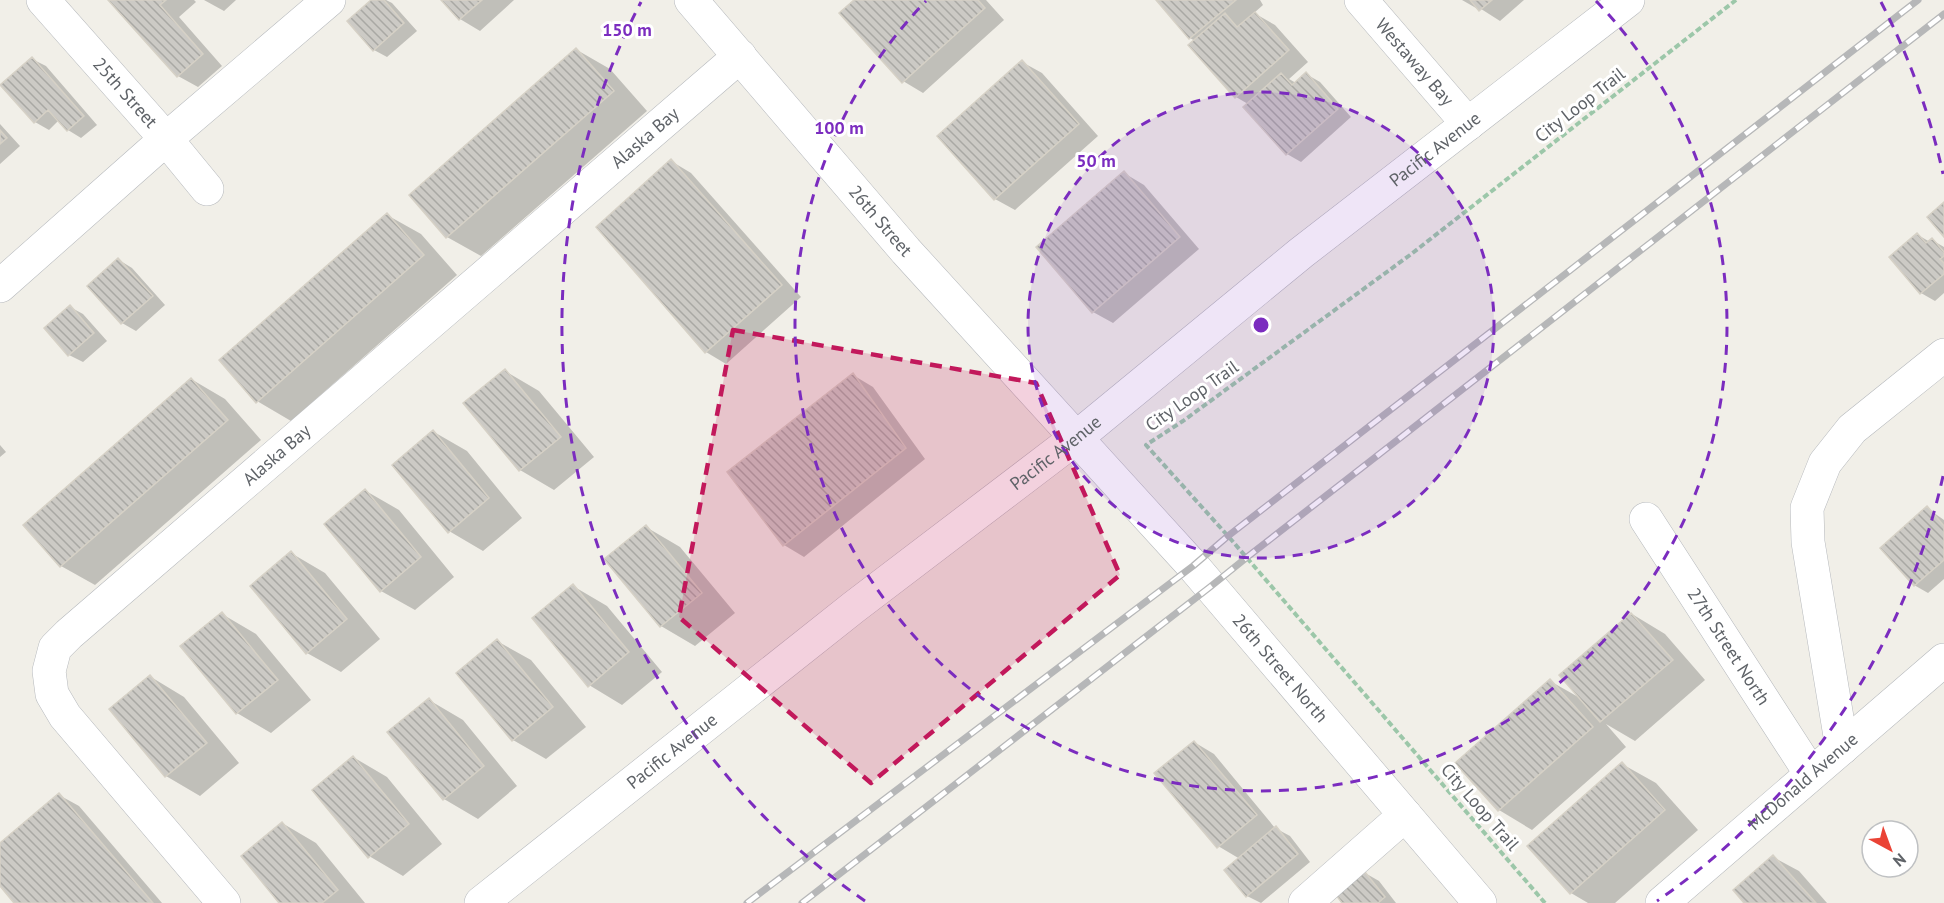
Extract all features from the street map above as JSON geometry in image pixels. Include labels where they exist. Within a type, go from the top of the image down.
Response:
[{"type":"street","name":"25th Street","points":[[43,0],[166,139],[207,189]]},
{"type":"street","points":[[0,286],[166,139],[329,0]]},
{"type":"street","name":"26th Street","points":[[691,0],[906,251],[1076,438]]},
{"type":"street","name":"Westaway Bay","points":[[1361,0],[1468,124]]},
{"type":"street","name":"Pacific Avenue","points":[[481,903],[844,614],[1076,438],[1301,253],[1628,0]]},
{"type":"street","name":"Alaska Bay","points":[[224,903],[65,716],[52,694],[49,671],[55,648],[740,56]]},
{"type":"street","points":[[1842,748],[1808,542],[1807,508],[1826,463],[1852,429],[1944,355]]},
{"type":"street","name":"26th Street North","points":[[1076,438],[1192,566],[1480,903]]},
{"type":"street","name":"27th Street North","points":[[1647,519],[1811,774]]},
{"type":"street","name":"McDonald Avenue","points":[[1662,903],[1944,660]]},
{"type":"street","points":[[1305,903],[1405,816]]},
{"type":"path","name":"City Loop Trail","points":[[1545,903],[1228,536],[1146,445],[1183,421],[1410,255],[1736,0]]},
{"type":"highlighted area","points":[[733,330],[1036,383],[1120,575],[871,783],[679,617]]},
{"type":"building","points":[[108,0],[166,0],[160,5],[203,54],[177,77]]},
{"type":"building","points":[[371,0],[384,0],[404,23],[373,51],[347,21]]},
{"type":"building","points":[[441,0],[482,0],[459,20]]},
{"type":"building","points":[[854,0],[978,0],[985,8],[902,83],[839,13]]},
{"type":"building","points":[[1156,0],[1236,0],[1189,39]]},
{"type":"building","points":[[1470,0],[1492,0],[1479,11]]},
{"type":"building","points":[[1255,12],[1289,50],[1235,98],[1188,45],[1225,13],[1237,27]]},
{"type":"building","points":[[576,48],[614,91],[446,238],[409,195]]},
{"type":"building","points":[[32,57],[84,116],[67,131],[48,110],[34,123],[0,85]]},
{"type":"building","points":[[1022,60],[1079,124],[994,200],[937,136]]},
{"type":"building","points":[[1306,72],[1338,109],[1286,155],[1243,107],[1281,73],[1292,85]]},
{"type":"building","points":[[0,130],[7,138],[0,144]]},
{"type":"building","points":[[671,159],[782,285],[705,353],[596,227]]},
{"type":"building","points":[[1124,171],[1180,237],[1092,313],[1036,247]]},
{"type":"building","points":[[1944,202],[1944,237],[1927,217]]},
{"type":"building","points":[[387,213],[424,255],[256,403],[219,360]]},
{"type":"building","points":[[1917,233],[1926,243],[1932,238],[1944,252],[1944,256],[1940,259],[1944,263],[1944,274],[1920,294],[1889,257]]},
{"type":"building","points":[[118,258],[153,296],[121,324],[87,286]]},
{"type":"building","points":[[70,305],[94,333],[68,356],[44,328]]},
{"type":"building","points":[[505,369],[561,437],[519,471],[463,403]]},
{"type":"building","points":[[853,373],[906,448],[783,546],[727,472]]},
{"type":"building","points":[[191,378],[228,420],[60,567],[23,525]]},
{"type":"building","points":[[433,430],[489,498],[448,533],[392,465]]},
{"type":"building","points":[[365,489],[421,557],[380,592],[324,524]]},
{"type":"building","points":[[1927,506],[1944,526],[1944,560],[1914,586],[1880,548]]},
{"type":"building","points":[[646,525],[702,593],[660,627],[604,559]]},
{"type":"building","points":[[291,551],[347,619],[306,654],[250,586]]},
{"type":"building","points":[[573,584],[629,652],[588,687],[532,618]]},
{"type":"building","points":[[222,612],[278,680],[236,714],[180,646]]},
{"type":"building","points":[[1631,613],[1673,660],[1600,722],[1559,675]]},
{"type":"building","points":[[497,639],[553,707],[512,741],[456,673]]},
{"type":"building","points":[[150,675],[207,743],[165,777],[109,709]]},
{"type":"building","points":[[1550,679],[1593,727],[1498,811],[1455,763]]},
{"type":"building","points":[[429,698],[484,766],[443,800],[387,732]]},
{"type":"building","points":[[1194,741],[1257,815],[1217,848],[1154,773]]},
{"type":"building","points":[[353,756],[409,824],[368,858],[312,790]]},
{"type":"building","points":[[1622,762],[1665,810],[1570,894],[1527,846]]},
{"type":"building","points":[[59,793],[153,903],[14,903],[0,886],[0,843]]},
{"type":"building","points":[[282,822],[338,890],[322,903],[279,903],[241,856]]},
{"type":"building","points":[[1276,826],[1298,854],[1246,897],[1224,870]]},
{"type":"building","points":[[1773,855],[1816,903],[1744,903],[1733,890]]},
{"type":"building","points":[[1365,872],[1385,897],[1378,903],[1342,903],[1336,895]]},
{"type":"railway","points":[[747,903],[1193,566],[1228,536],[1918,0]]},
{"type":"railway","points":[[802,903],[1944,14]]}]
